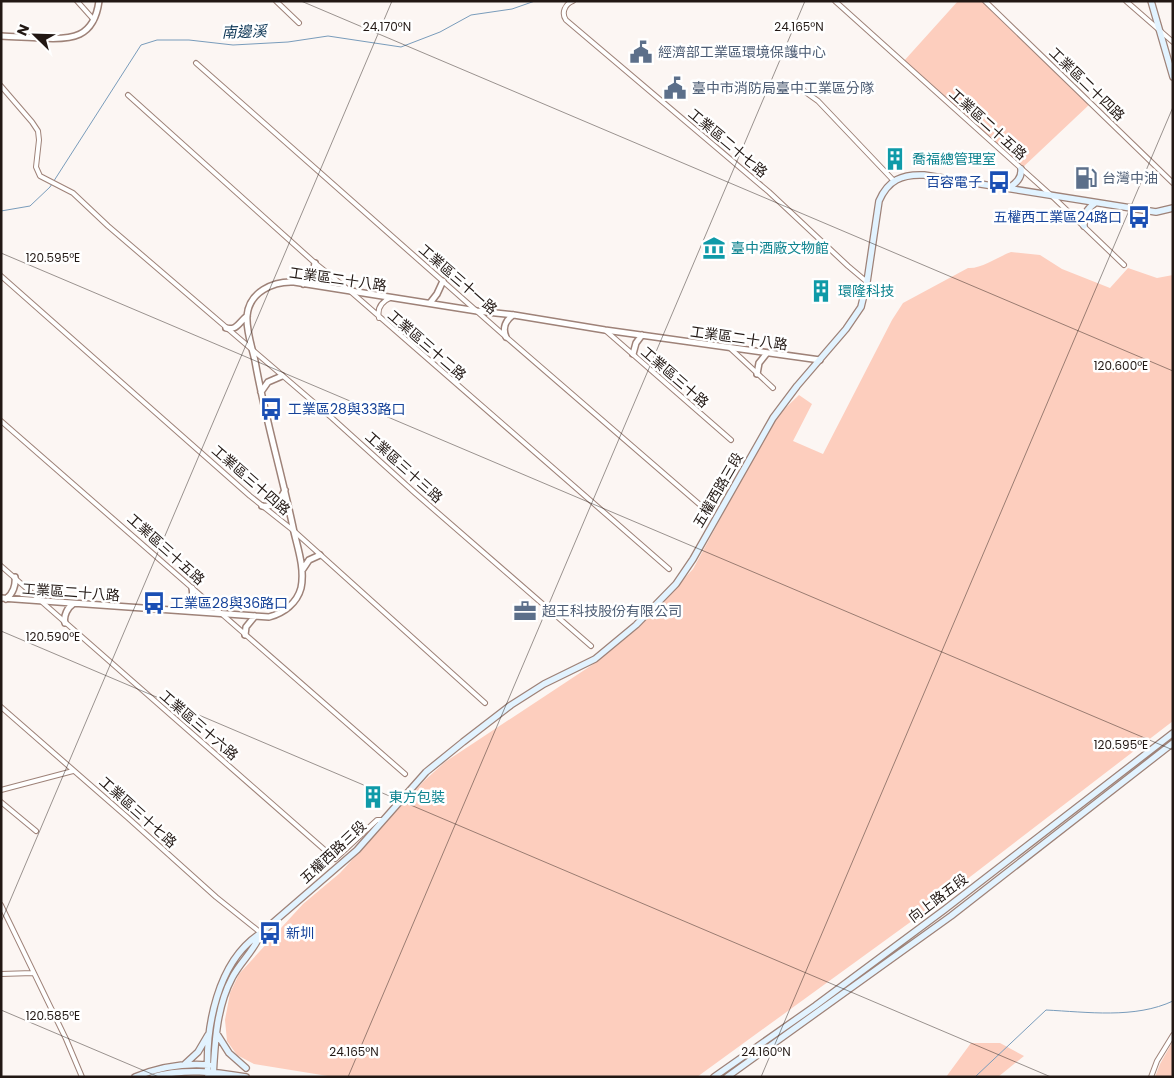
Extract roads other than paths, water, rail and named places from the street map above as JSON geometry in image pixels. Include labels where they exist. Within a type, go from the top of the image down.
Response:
[{"type":"main road","points":[[1151,1],[1173,77]]},
{"type":"main road","points":[[1009,188],[1020,176],[1021,169]]},
{"type":"main road","points":[[894,181],[910,176],[924,176],[1156,212],[1173,208]]},
{"type":"main road","name":"五權西路三段","points":[[210,1071],[210,1033],[218,993],[231,964],[250,940],[261,933],[345,862],[426,772],[511,705],[544,684],[595,659],[657,605],[676,584],[693,559],[773,418],[797,386],[821,360],[859,312],[867,282],[879,201],[882,194],[894,181]]},
{"type":"main road","points":[[1084,226],[1084,215],[1095,203]]},
{"type":"main road","name":"向上路五段","points":[[714,1077],[815,1006],[937,916],[1173,733]]},
{"type":"main road","name":"向上路五段","points":[[728,1077],[951,916],[1173,743]]},
{"type":"main road","name":"五權西路三段","points":[[210,1071],[225,994],[231,979],[257,943],[261,933]]},
{"type":"main road","points":[[185,1064],[198,1052],[210,1033]]},
{"type":"main road","points":[[217,1033],[229,1053],[246,1068]]},
{"type":"main road","points":[[135,1077],[159,1068],[185,1064],[210,1071],[246,1077]]},
{"type":"main road","points":[[153,1077],[182,1072],[210,1071]]},
{"type":"street","points":[[77,1],[94,20]]},
{"type":"street","points":[[1,36],[68,39],[82,32],[94,20],[99,1]]},
{"type":"street","points":[[276,1],[299,24]]},
{"type":"street","name":"工業區二十七路","points":[[573,1],[564,10],[566,20],[769,192],[867,282]]},
{"type":"street","name":"工業區二十五路","points":[[835,1],[1053,196],[1124,265]]},
{"type":"street","name":"工業區二十四路","points":[[985,1],[1173,183]]},
{"type":"street","points":[[1126,1],[1173,42]]},
{"type":"street","name":"工業區三十一路","points":[[196,63],[506,337],[706,510]]},
{"type":"street","name":"工業區三十三路","points":[[1,86],[36,127],[39,140],[36,167],[38,174],[73,193],[108,226],[332,418],[591,646]]},
{"type":"street","points":[[804,91],[818,101],[894,181]]},
{"type":"street","name":"工業區三十二路","points":[[128,95],[315,263],[350,291],[669,569]]},
{"type":"street","points":[[303,284],[313,272],[315,263]]},
{"type":"street","name":"工業區三十四路","points":[[1,276],[262,506],[294,531],[485,704]]},
{"type":"street","points":[[430,302],[437,294],[443,281]]},
{"type":"street","name":"工業區二十八路","points":[[4,599],[269,617],[289,607],[299,592],[302,572],[286,490],[260,392],[247,316],[254,299],[266,288],[283,282],[294,282],[391,298],[430,302],[477,311],[514,314],[605,330],[821,360]]},
{"type":"street","points":[[379,318],[380,305],[385,300],[391,298]]},
{"type":"street","points":[[506,337],[504,332],[505,326],[509,318],[514,314]]},
{"type":"street","points":[[226,328],[232,329],[236,327],[247,316]]},
{"type":"street","name":"工業區三十路","points":[[605,330],[731,440]]},
{"type":"street","points":[[633,354],[636,343],[643,335]]},
{"type":"street","points":[[730,348],[773,388]]},
{"type":"street","points":[[757,374],[759,363],[766,353]]},
{"type":"street","points":[[260,392],[268,382],[282,376]]},
{"type":"street","name":"工業區三十五路","points":[[1,420],[220,614],[405,774]]},
{"type":"street","points":[[262,506],[270,506],[277,503],[286,490]]},
{"type":"street","points":[[302,572],[306,562],[320,555]]},
{"type":"street","name":"工業區三十六路","points":[[1,566],[335,859],[366,828],[377,820],[384,820]]},
{"type":"street","points":[[4,599],[13,590],[15,577]]},
{"type":"street","points":[[177,610],[186,608],[190,603],[193,594],[192,588]]},
{"type":"street","points":[[65,622],[66,614],[74,604]]},
{"type":"street","points":[[245,635],[246,627],[256,616]]},
{"type":"street","name":"工業區三十七路","points":[[1,707],[216,897],[261,933]]},
{"type":"street","points":[[1,790],[73,771]]},
{"type":"street","points":[[1,802],[36,831]]},
{"type":"street","points":[[1,906],[66,1039],[82,1077]]},
{"type":"street","points":[[1,974],[33,973]]},
{"type":"street","points":[[1151,1077],[1157,1062],[1173,1035]]},
{"type":"waterway","name":"南邊溪","points":[[1,211],[30,206],[50,187],[141,45],[157,40],[189,40],[233,45],[288,42],[328,36],[401,47],[440,32],[471,15],[512,9],[535,1]]},
{"type":"waterway","points":[[975,1077],[1046,1010],[1094,1013],[1127,1012],[1158,1007],[1173,1001]]},
{"type":"place","name":"經濟部工業區環境保護中心","points":[[641,52]]},
{"type":"place","name":"臺中市消防局臺中工業區分隊","points":[[675,88]]},
{"type":"place","name":"喬福總管理室","points":[[895,159]]},
{"type":"place","name":"台灣中油","points":[[1086,178]]},
{"type":"place","name":"百容電子","points":[[999,182]]},
{"type":"place","name":"五權西工業區24路口","points":[[1139,217]]},
{"type":"place","name":"臺中酒廠文物館","points":[[714,248]]},
{"type":"place","name":"環隆科技","points":[[821,291]]},
{"type":"place","name":"工業區28與33路口","points":[[271,409]]},
{"type":"place","name":"工業區28與36路口","points":[[154,603]]},
{"type":"place","name":"超王科技股份有限公司","points":[[525,611]]},
{"type":"place","name":"東方包裝","points":[[373,797]]},
{"type":"place","name":"新圳","points":[[270,933]]}]
